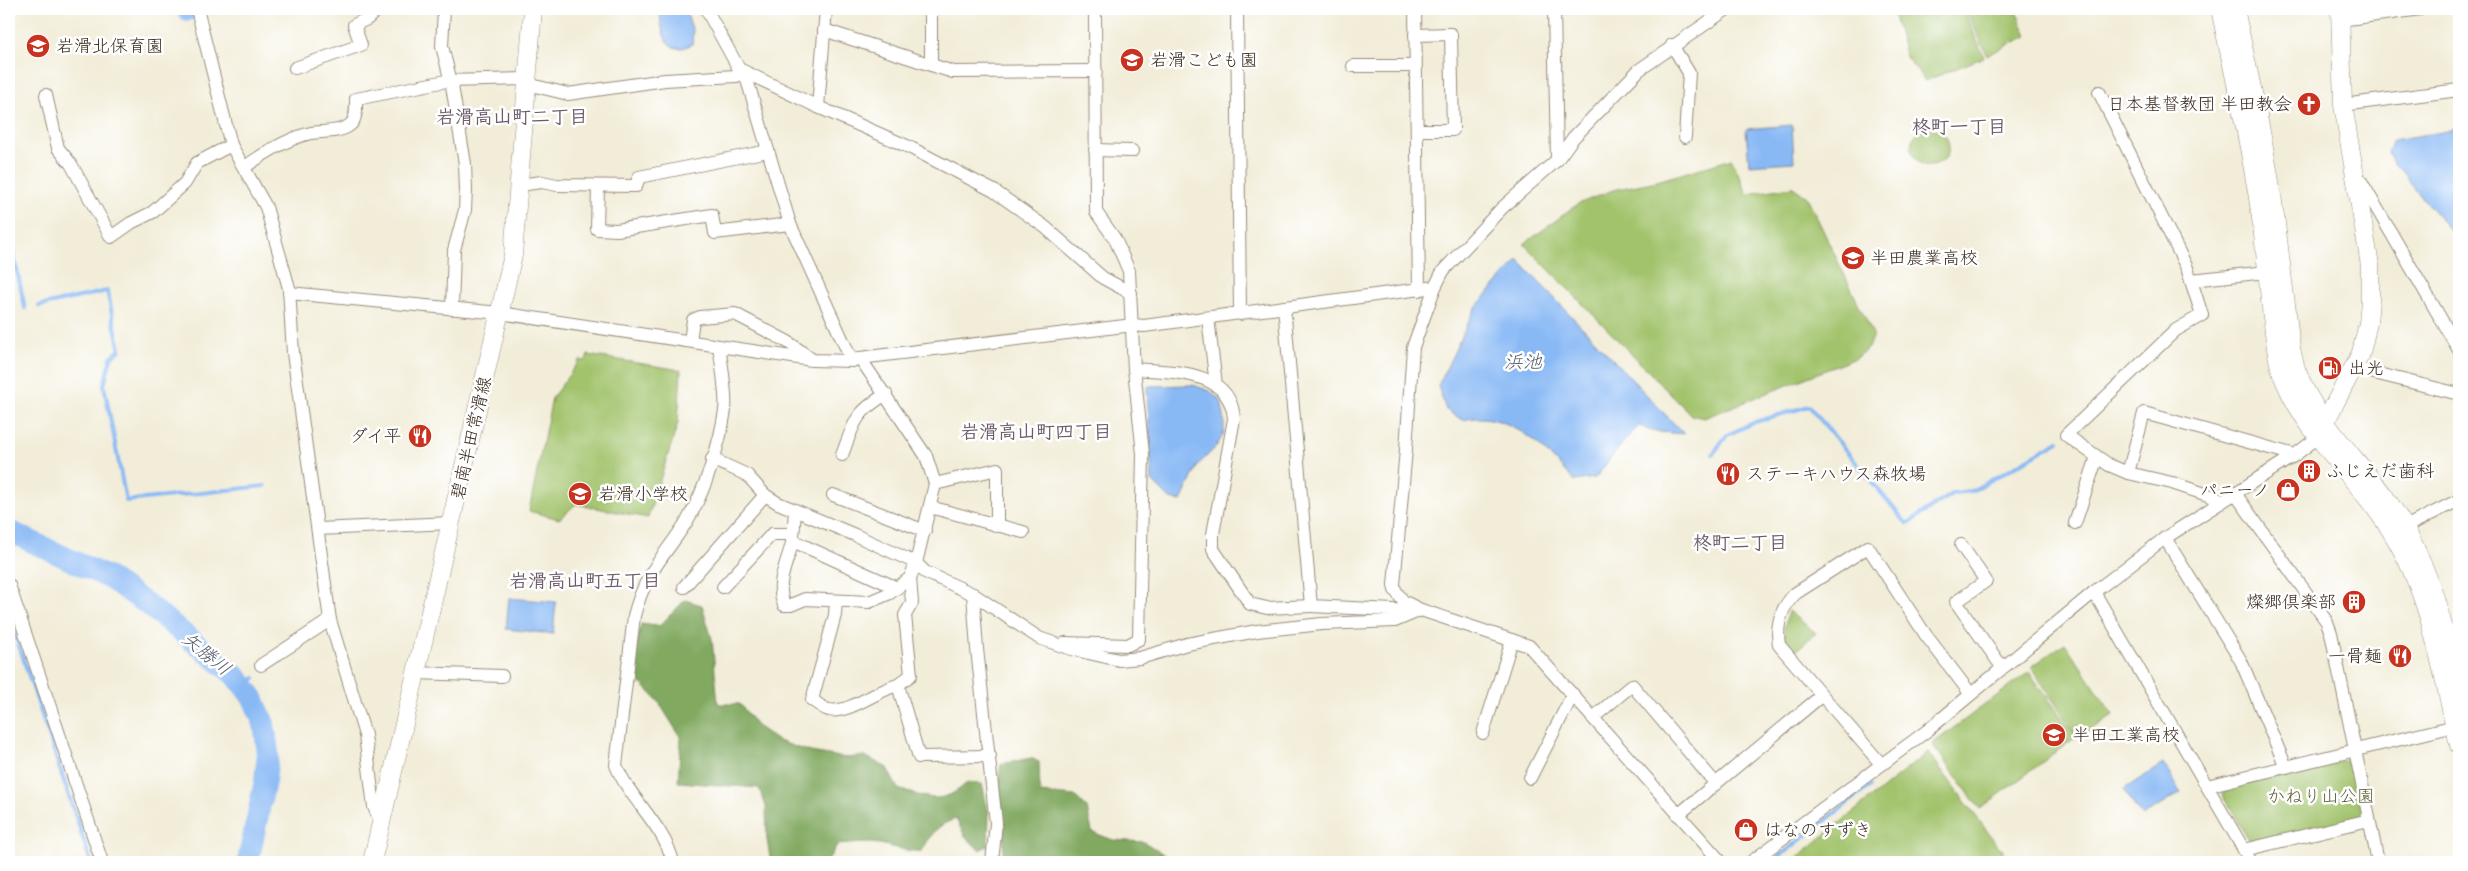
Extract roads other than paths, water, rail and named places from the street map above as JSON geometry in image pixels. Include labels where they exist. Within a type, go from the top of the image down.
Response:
[{"type":"street","points":[[197,9],[231,145],[266,207],[279,249],[289,294],[293,353],[330,620],[365,735],[374,807],[381,823]]},
{"type":"street","points":[[295,68],[361,45],[354,25],[367,20],[378,9]]},
{"type":"street","points":[[444,9],[441,37],[465,164],[466,189],[465,210],[454,250],[452,309]]},
{"type":"street","name":"碧南半田常滑線","points":[[372,862],[513,255],[533,9]]},
{"type":"street","points":[[706,9],[739,69],[818,107],[909,147],[994,191],[1045,227],[1103,278],[1131,293]]},
{"type":"street","points":[[818,107],[826,9]]},
{"type":"street","points":[[931,9],[931,65]]},
{"type":"street","points":[[1055,644],[1082,642],[1128,645],[1139,639],[1143,454],[1134,369],[1129,271],[1115,239],[1096,212],[1095,9]]},
{"type":"street","points":[[1237,9],[1240,314]]},
{"type":"street","points":[[1415,9],[1420,290]]},
{"type":"street","points":[[1554,9],[1557,160]]},
{"type":"street","points":[[1721,862],[1534,650],[1512,640],[1417,610],[1403,601],[1394,590],[1394,585],[1413,347],[1435,287],[1443,271],[1463,247],[1502,208],[1557,160],[1573,138],[1640,70],[1672,45],[1727,9]]},
{"type":"street","points":[[2220,9],[2248,137],[2260,212],[2276,347],[2284,378],[2301,413],[2381,491],[2405,527],[2434,590],[2459,690]]},
{"type":"street","points":[[2235,9],[2262,132],[2274,208],[2290,341],[2297,372],[2321,431],[2392,533],[2422,596],[2459,745]]},
{"type":"street","points":[[1751,862],[1881,764],[2094,592],[2165,538],[2295,454],[2321,431],[2354,368],[2365,340],[2368,323],[2370,265],[2342,105],[2340,14],[2417,9]]},
{"type":"street","points":[[824,30],[953,72],[1096,71]]},
{"type":"street","points":[[1415,35],[1451,34],[1453,130],[1417,130]]},
{"type":"street","points":[[1672,45],[1689,73],[1686,137]]},
{"type":"street","points":[[1353,66],[1415,66]]},
{"type":"street","points":[[245,167],[293,140],[310,133],[337,130],[350,125],[356,116],[356,99],[450,81],[527,79],[535,86],[568,94],[665,80],[736,76],[745,72]]},
{"type":"street","points":[[745,72],[790,224],[856,360],[886,394],[926,456],[935,484],[916,564],[910,578],[912,603],[906,615],[911,675],[898,685],[886,688],[843,710],[828,710],[812,700],[835,615],[836,601]]},
{"type":"street","points":[[2342,105],[2459,90]]},
{"type":"street","points":[[2100,92],[2192,280],[2202,315],[2176,330],[2066,435],[2097,457],[2128,473],[2172,484],[2222,500]]},
{"type":"street","points":[[46,95],[58,148],[71,164],[111,237],[131,223],[153,212],[185,183],[197,163],[231,145]]},
{"type":"street","points":[[1095,150],[1132,151]]},
{"type":"street","points":[[519,184],[542,182],[557,185],[636,186],[639,177],[768,151]]},
{"type":"street","points":[[2354,170],[2459,350]]},
{"type":"street","points":[[598,186],[597,230],[617,230],[712,215],[714,233],[790,224]]},
{"type":"street","points":[[2192,280],[2267,272]]},
{"type":"street","points":[[289,294],[500,313],[812,360],[856,360],[1133,325],[1144,326],[1240,314],[1435,287]]},
{"type":"street","points":[[1284,307],[1311,606]]},
{"type":"street","points":[[690,341],[693,320],[708,316],[735,314],[788,342],[812,360]]},
{"type":"street","points":[[1208,318],[1216,385]]},
{"type":"street","points":[[673,862],[662,836],[621,777],[616,765],[634,616],[639,594],[650,573],[687,520],[712,459],[726,408],[719,346]]},
{"type":"street","points":[[2354,368],[2459,394]]},
{"type":"street","points":[[1134,369],[1187,373],[1216,385],[1233,406],[1234,419],[1213,534],[1213,549],[1250,604],[1266,608],[1311,606],[1417,610]]},
{"type":"street","points":[[842,455],[854,424],[863,408],[886,394]]},
{"type":"street","points":[[2128,473],[2144,413],[2295,454]]},
{"type":"street","points":[[2075,523],[2097,457]]},
{"type":"street","points":[[712,459],[747,475],[765,495],[795,511],[855,534],[916,564],[925,572],[973,594],[1039,638],[1110,658],[1129,660],[1218,637],[1322,624],[1395,621],[1406,618],[1417,610]]},
{"type":"street","points":[[935,484],[997,469],[997,526]]},
{"type":"street","points":[[2234,492],[2327,622],[2331,633],[2378,862]]},
{"type":"street","points":[[684,587],[765,495]]},
{"type":"street","points":[[833,495],[924,531]]},
{"type":"street","points":[[2405,527],[2459,500]]},
{"type":"street","points":[[930,507],[1023,532]]},
{"type":"street","points":[[795,511],[793,537],[781,581],[780,595],[784,605],[791,605],[805,598],[869,602],[897,588],[910,578]]},
{"type":"street","points":[[318,529],[451,523]]},
{"type":"street","points":[[723,587],[772,534],[793,537],[897,588]]},
{"type":"street","points":[[2165,538],[2241,661],[2286,767]]},
{"type":"street","points":[[1962,545],[1986,581],[1956,602],[2002,667]]},
{"type":"street","points":[[1881,764],[1821,696],[1780,645],[1778,635],[1781,615],[1790,598],[1796,593],[1868,547],[1925,634],[1970,694]]},
{"type":"street","points":[[9,585],[102,862]]},
{"type":"street","points":[[2094,592],[2251,862]]},
{"type":"street","points":[[973,594],[996,822],[992,862]]},
{"type":"street","points":[[261,665],[330,620]]},
{"type":"street","points":[[1483,733],[1512,640]]},
{"type":"street","points":[[416,673],[502,676]]},
{"type":"street","points":[[898,685],[919,758],[990,756]]},
{"type":"street","points":[[1594,717],[1632,685],[1716,784]]},
{"type":"street","points":[[1530,778],[1573,694]]},
{"type":"street","points":[[1678,815],[1821,696]]},
{"type":"street","points":[[2207,786],[2455,726]]},
{"type":"street","points":[[2244,850],[2369,820]]},
{"type":"water","points":[[660,9],[685,9],[693,31],[692,44],[683,48],[676,48],[670,45],[663,32]]},
{"type":"water","points":[[1792,125],[1794,162],[1749,165],[1746,129]]},
{"type":"water","points":[[2459,129],[2459,240],[2413,187],[2405,173],[2394,165],[2388,152],[2393,140]]},
{"type":"water","name":"浜池","points":[[1518,260],[1684,434],[1660,432],[1639,426],[1625,440],[1595,478],[1574,481],[1539,445],[1511,426],[1496,420],[1480,418],[1463,420],[1446,410],[1438,386],[1475,308]]},
{"type":"water","points":[[1193,385],[1210,391],[1221,401],[1224,416],[1224,433],[1216,447],[1198,465],[1181,501],[1170,499],[1152,481],[1147,388],[1149,386]]},
{"type":"water","points":[[509,598],[556,602],[553,634],[506,629]]},
{"type":"water","points":[[2163,764],[2181,792],[2142,817],[2124,789]]},
{"type":"waterway","points":[[9,233],[25,308]]},
{"type":"waterway","points":[[39,306],[107,291],[120,350],[111,357],[104,385],[126,501],[265,486]]},
{"type":"waterway","points":[[1713,454],[1727,435],[1755,422],[1809,406],[1907,524],[1953,493],[1972,491],[2059,441]]},
{"type":"waterway","name":"矢勝川","points":[[9,531],[109,578],[147,604],[237,677],[253,698],[264,724],[268,753],[265,781],[248,862]]},
{"type":"waterway","points":[[9,616],[91,862]]},
{"type":"waterway","points":[[272,666],[292,652]]},
{"type":"waterway","points":[[243,685],[255,678]]},
{"type":"waterway","points":[[1772,862],[1870,786]]},
{"type":"place","name":"岩滑北保育園","points":[[38,46]]},
{"type":"place","name":"岩滑こども園","points":[[1132,60]]},
{"type":"place","name":"日本基督教団 半田教会","points":[[2309,104]]},
{"type":"place","name":"半田農業高校","points":[[1853,258]]},
{"type":"place","name":"出光","points":[[2330,368]]},
{"type":"place","name":"ダイ平","points":[[420,436]]},
{"type":"place","name":"ふじえだ歯科","points":[[2309,471]]},
{"type":"place","name":"ステーキハウス森牧場","points":[[1728,474]]},
{"type":"place","name":"パニーノ","points":[[2288,490]]},
{"type":"place","name":"岩滑小学校","points":[[580,494]]},
{"type":"place","name":"燦郷倶楽部","points":[[2354,602]]},
{"type":"place","name":"一骨麺","points":[[2400,656]]},
{"type":"place","name":"半田工業高校","points":[[2054,735]]},
{"type":"place","name":"はなのすずき","points":[[1746,830]]},
{"type":"district","name":"岩滑高山町二丁目","points":[[512,116]]},
{"type":"district","name":"柊町一丁目","points":[[1959,126]]},
{"type":"district","name":"岩滑高山町四丁目","points":[[1036,431]]},
{"type":"district","name":"柊町二丁目","points":[[1740,542]]},
{"type":"district","name":"岩滑高山町五丁目","points":[[585,580]]},
{"type":"park label","name":"かねり山公園","points":[[2321,796]]}]
